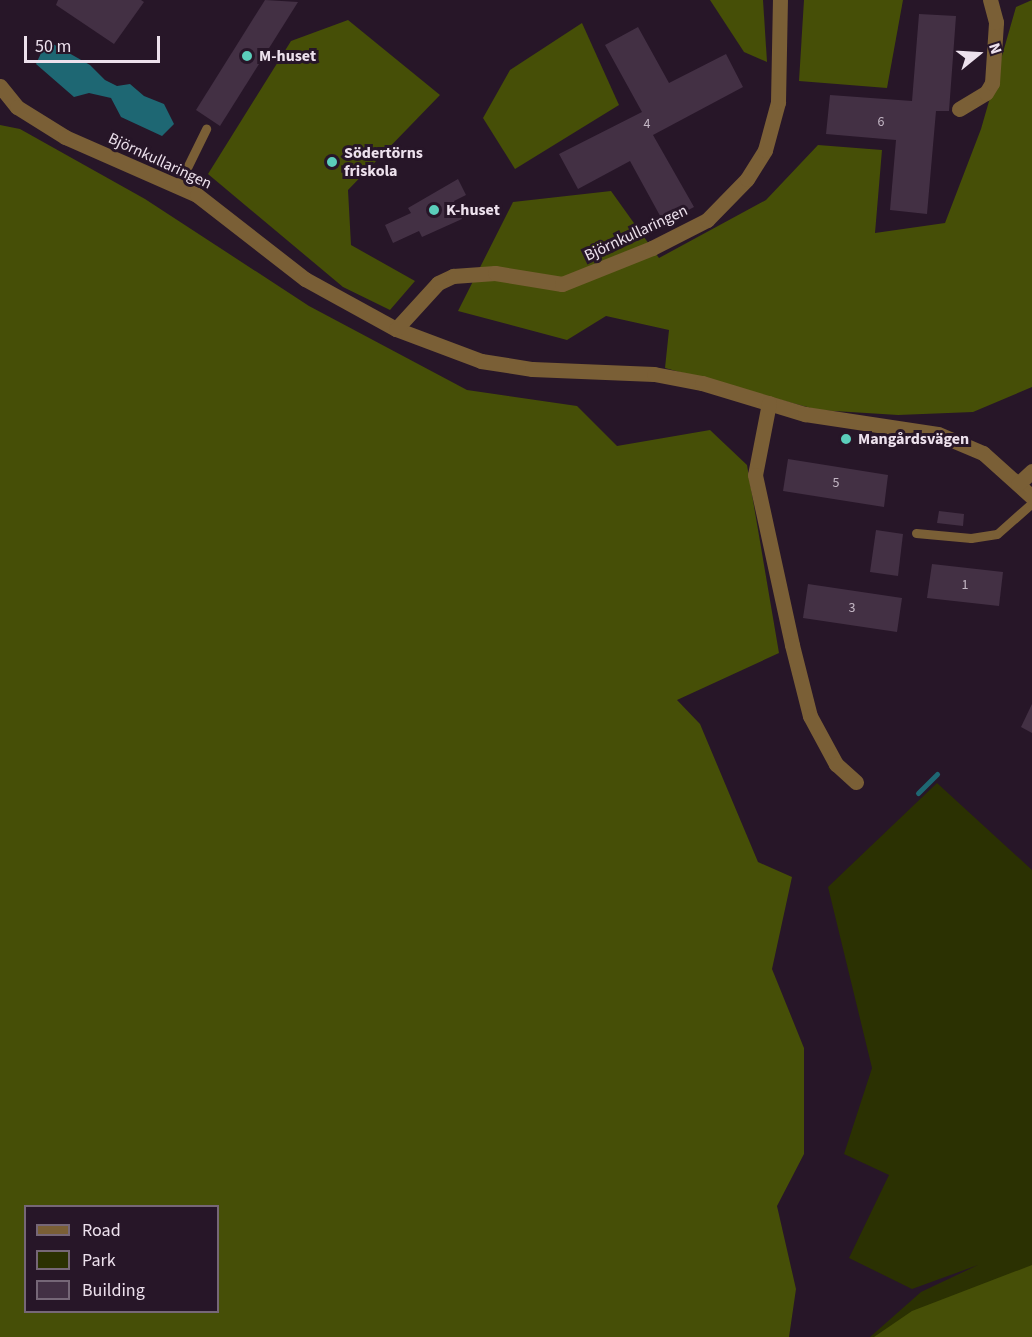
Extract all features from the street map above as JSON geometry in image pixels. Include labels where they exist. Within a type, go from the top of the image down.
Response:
[{"type":"street","name":"Björnkullaringen","points":[[396,329],[438,282],[453,276],[495,273],[562,284],[652,248],[707,220],[747,179],[765,150],[778,102],[780,0]]},
{"type":"street","points":[[959,109],[987,93],[992,83],[996,22],[990,0]]},
{"type":"street","name":"Björnkullaringen","points":[[0,86],[17,107],[65,137],[178,186],[218,209],[330,296],[396,329],[481,361],[532,369],[654,374],[805,414],[938,434],[961,441],[996,462],[1018,484]]},
{"type":"street","points":[[769,403],[754,475],[792,645],[810,716],[836,764],[856,782]]},
{"type":"street","points":[[1032,471],[1018,484],[1032,497]]},
{"type":"lane","points":[[178,186],[206,129]]},
{"type":"lane","points":[[916,533],[970,538],[997,534],[1032,503]]},
{"type":"green space","points":[[710,0],[763,0],[767,62],[744,52]]},
{"type":"green space","points":[[804,0],[903,0],[887,88],[799,81]]},
{"type":"green space","points":[[1032,0],[1032,387],[973,412],[898,415],[818,410],[665,368],[669,330],[606,316],[567,340],[458,311],[513,202],[611,191],[659,258],[766,200],[818,145],[882,150],[875,233],[945,223],[981,129],[1016,7]]},
{"type":"green space","points":[[348,20],[440,95],[348,190],[351,245],[415,281],[390,310],[343,287],[208,174],[291,41]]},
{"type":"green space","points":[[582,23],[619,105],[515,169],[483,118],[510,70]]},
{"type":"green space","points":[[0,125],[20,129],[145,199],[309,306],[467,390],[577,406],[617,446],[710,430],[747,465],[779,653],[677,700],[700,724],[758,862],[792,877],[772,969],[804,1048],[804,1154],[777,1206],[796,1289],[789,1337],[0,1337]]},
{"type":"green space","points":[[937,783],[1032,870],[1032,1337],[870,1337],[921,1292],[978,1265],[912,1289],[849,1258],[889,1175],[844,1154],[872,1068],[828,887]]},
{"type":"green space","points":[[1032,1265],[1032,1337],[874,1337],[912,1311]]},
{"type":"water","points":[[53,44],[90,65],[105,80],[117,86],[130,84],[144,96],[164,104],[174,124],[162,136],[121,117],[111,98],[89,93],[74,97],[36,64],[42,51]]},
{"type":"building","points":[[58,0],[141,0],[144,2],[114,44],[56,5]]},
{"type":"building","name":"M-huset","points":[[265,0],[298,2],[220,126],[196,110]]},
{"type":"building","points":[[919,14],[956,16],[949,111],[936,111],[927,214],[890,210],[896,140],[826,134],[830,95],[912,101]]},
{"type":"building","points":[[638,27],[669,83],[726,54],[743,87],[653,135],[694,207],[664,223],[630,161],[578,189],[559,154],[642,112],[605,45]]},
{"type":"building","name":"K-huset","points":[[458,179],[466,195],[454,201],[462,219],[422,237],[419,231],[393,243],[385,225],[411,213],[408,208]]},
{"type":"building","points":[[788,459],[888,475],[884,507],[783,491]]},
{"type":"building","points":[[939,511],[964,514],[963,526],[937,523]]},
{"type":"building","points":[[876,530],[903,534],[898,576],[870,572]]},
{"type":"building","points":[[932,564],[1003,572],[999,606],[927,598]]},
{"type":"building","points":[[808,584],[902,598],[897,632],[803,618]]},
{"type":"building","points":[[1032,704],[1032,733],[1021,727]]},
{"type":"waterway","points":[[918,793],[937,774]]},
{"type":"place","name":"M-huset","points":[[247,56]]},
{"type":"place","name":"Södertörns friskola","points":[[332,162]]},
{"type":"place","name":"K-huset","points":[[434,210]]},
{"type":"place","name":"Mangårdsvägen","points":[[846,439]]}]
